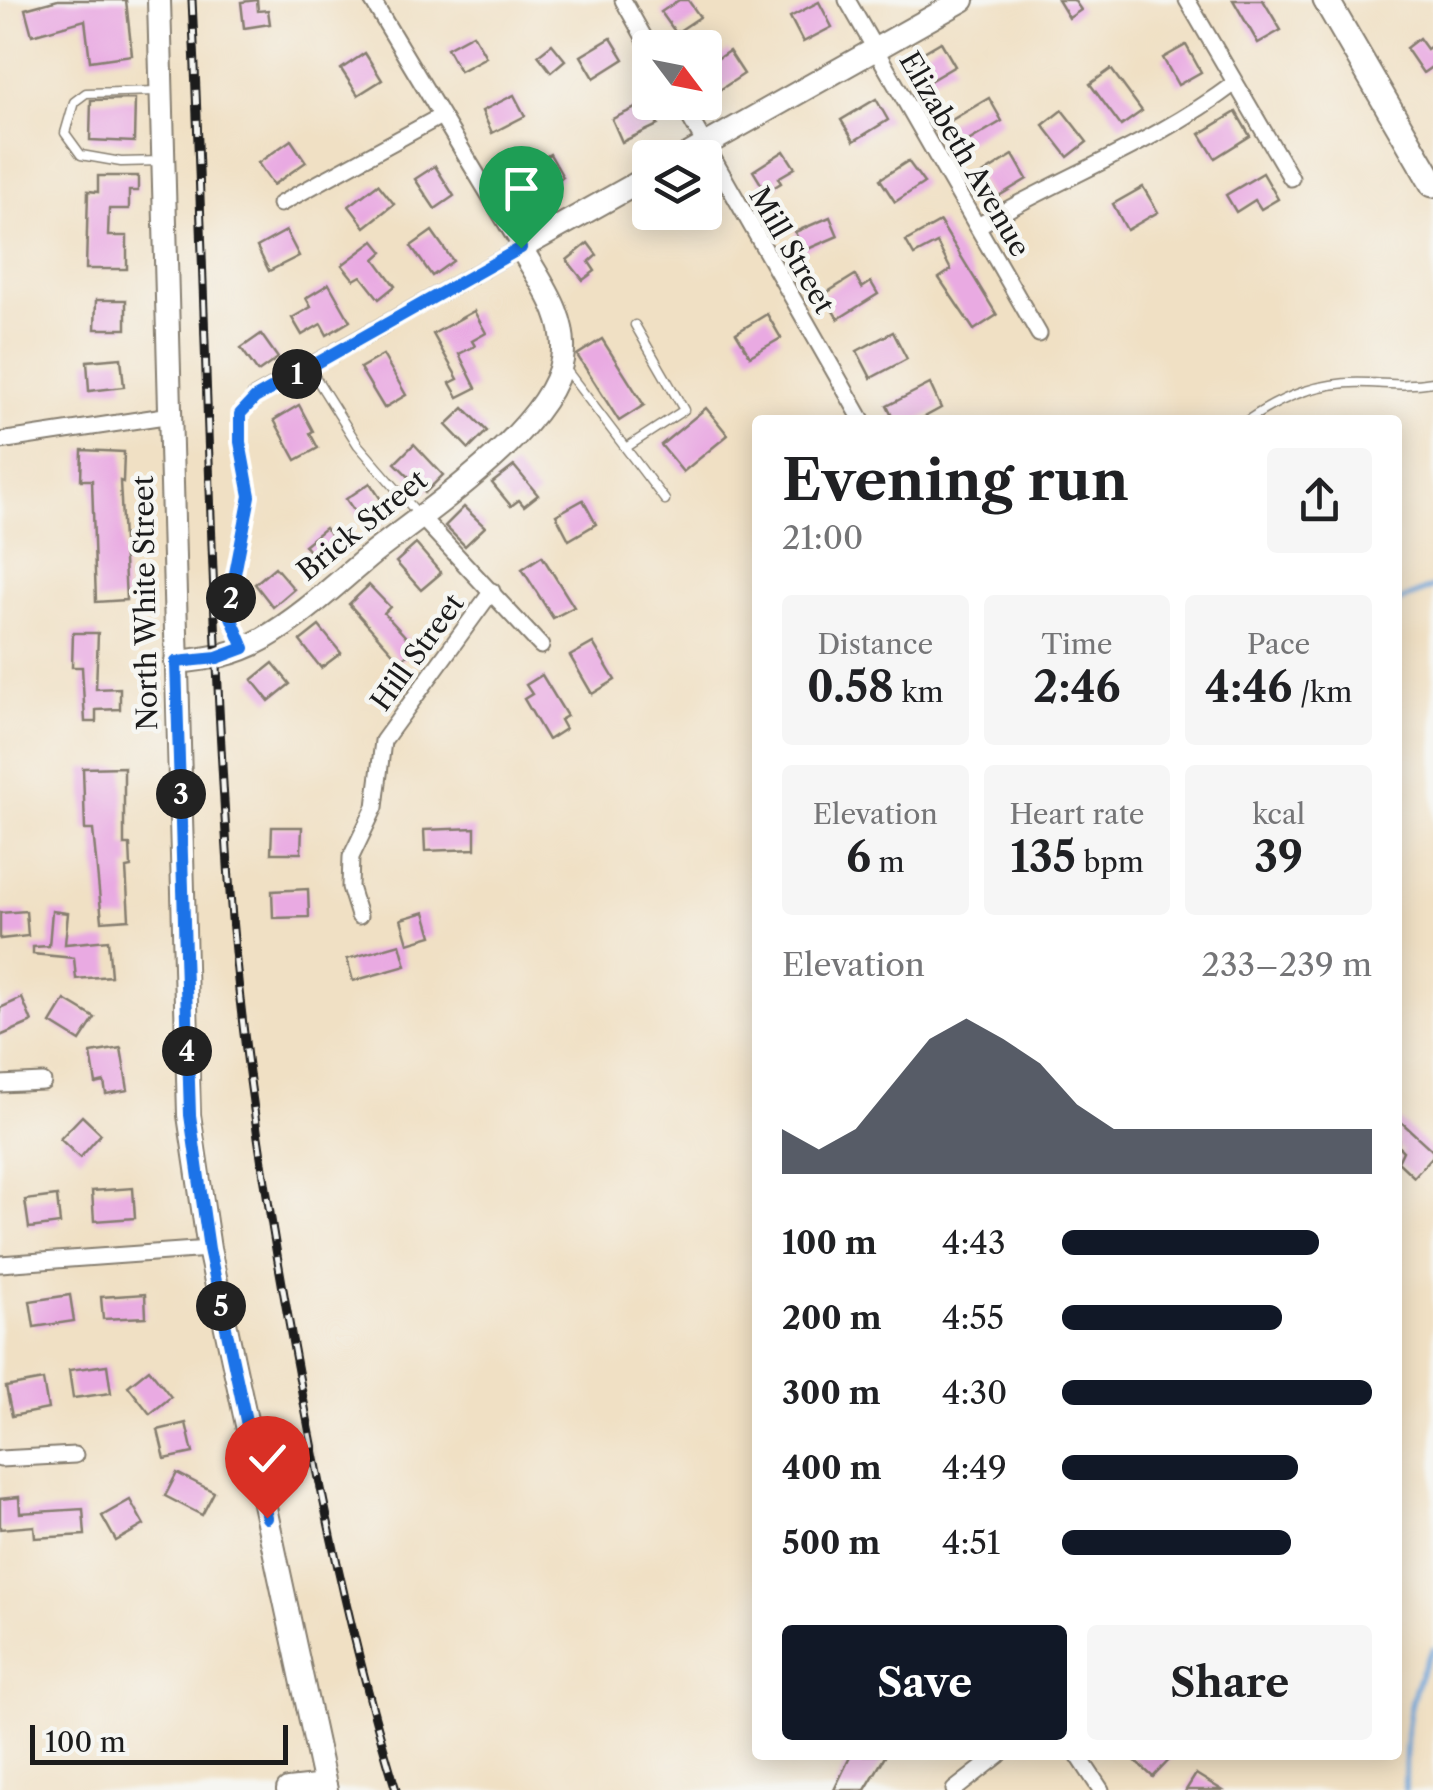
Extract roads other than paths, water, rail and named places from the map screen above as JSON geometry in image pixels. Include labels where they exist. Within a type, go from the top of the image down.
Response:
[{"type":"main road","name":"North White Street","points":[[159,0],[190,1115],[209,1249],[326,1788]]},
{"type":"main road","points":[[713,140],[963,0]]},
{"type":"main road","points":[[1326,0],[1433,184]]},
{"type":"main road","points":[[558,374],[562,332],[555,306],[521,248],[632,186]]},
{"type":"main road","name":"Brick Street","points":[[176,662],[217,658],[244,648],[298,614],[513,438],[540,406],[558,374]]},
{"type":"main road","points":[[288,1790],[326,1788]]},
{"type":"street","points":[[255,398],[521,248],[372,0]]},
{"type":"street","points":[[623,0],[640,30]]},
{"type":"street","name":"Elizabeth Avenue","points":[[847,0],[1039,334]]},
{"type":"street","points":[[1187,0],[1291,178]]},
{"type":"street","points":[[978,226],[1032,194],[1166,130],[1235,83]]},
{"type":"street","points":[[280,204],[442,116]]},
{"type":"street","name":"Mill Street","points":[[722,176],[859,415]]},
{"type":"street","points":[[0,441],[171,415]]},
{"type":"street","points":[[420,516],[541,646]]},
{"type":"street","name":"Hill Street","points":[[359,916],[350,887],[351,856],[375,807],[383,741],[492,591]]},
{"type":"street","points":[[0,1084],[43,1082]]},
{"type":"street","points":[[0,1264],[209,1249]]},
{"type":"street","points":[[0,1459],[75,1455]]},
{"type":"street","points":[[954,1790],[993,1760]]},
{"type":"street","points":[[1081,1760],[1101,1790]]},
{"type":"lane","points":[[162,91],[86,93],[74,102],[65,134],[81,155],[120,162],[164,161]]},
{"type":"lane","points":[[628,447],[684,410],[635,325]]},
{"type":"lane","points":[[309,367],[358,445],[420,516]]},
{"type":"lane","points":[[558,374],[628,447],[665,500]]},
{"type":"lane","points":[[1255,415],[1306,389],[1338,383],[1400,387],[1433,382]]},
{"type":"lane","points":[[244,648],[228,610],[250,496],[240,442],[240,414],[255,398]]},
{"type":"waterway","points":[[1402,600],[1433,587]]},
{"type":"waterway","points":[[1405,1790],[1412,1700],[1433,1649]]},
{"type":"railway","points":[[192,0],[217,660],[229,880],[240,995],[272,1225],[314,1453],[351,1622],[396,1790]]}]
